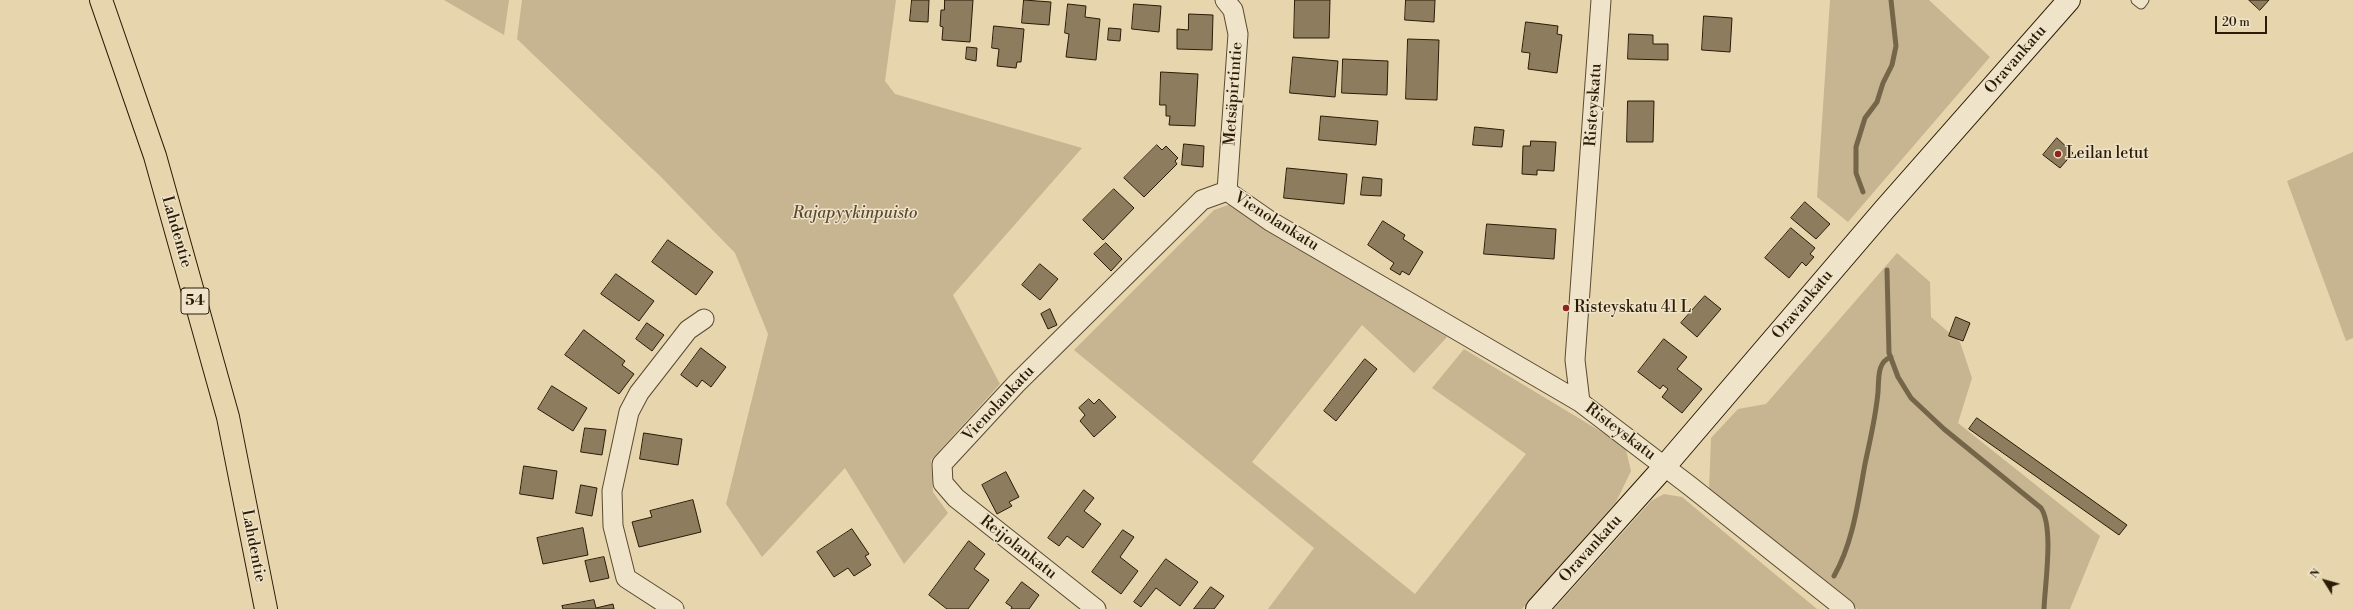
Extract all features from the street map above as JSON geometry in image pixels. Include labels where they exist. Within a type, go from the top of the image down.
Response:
[{"type":"main road","name":"Lahdentie","points":[[101,0],[155,156],[228,417],[266,609]]},
{"type":"street","name":"Metsäpirtintie","points":[[1226,0],[1233,10],[1238,34],[1227,191]]},
{"type":"street","name":"Risteyskatu","points":[[1601,0],[1576,360],[1580,402],[1665,466],[1845,609]]},
{"type":"street","name":"Oravankatu","points":[[1537,609],[1665,466],[1880,215],[2069,0]]},
{"type":"street","name":"Vienolankatu","points":[[943,483],[942,464],[1016,384],[1202,200],[1227,191],[1270,221],[1580,402]]},
{"type":"street","points":[[674,609],[626,578],[613,526],[612,491],[629,412],[639,394],[688,330],[704,319]]},
{"type":"street","name":"Reijolankatu","points":[[943,483],[956,498],[1096,609]]},
{"type":"lane","points":[[2136,0],[2141,4],[2144,0]]},
{"type":"green space","points":[[444,0],[509,0],[504,35]]},
{"type":"green space","name":"Rajapyykinpuisto","points":[[522,0],[896,0],[885,81],[895,94],[1082,148],[953,295],[1000,384],[931,460],[933,492],[948,513],[904,564],[845,468],[762,557],[726,504],[768,334],[735,253],[661,177],[517,39]]},
{"type":"green space","points":[[1830,0],[1929,0],[1990,57],[1848,222],[1817,197]]},
{"type":"green space","points":[[2353,152],[2353,338],[2346,341],[2287,181]]},
{"type":"green space","points":[[1231,204],[1447,337],[1414,373],[1362,325],[1252,462],[1415,594],[1526,454],[1432,388],[1464,349],[1625,446],[1631,471],[1616,502],[1522,609],[1268,609],[1314,548],[1074,350],[1214,210]]},
{"type":"green space","points":[[1897,253],[1930,282],[1931,317],[1960,342],[1972,378],[1958,423],[2100,536],[2070,609],[1857,609],[1852,601],[1709,490],[1711,438],[1738,409],[1766,404]]},
{"type":"green space","points":[[1664,494],[1682,497],[1817,609],[1554,609],[1651,501]]},
{"type":"building","points":[[912,0],[929,0],[928,22],[910,21]]},
{"type":"building","points":[[945,0],[973,0],[970,42],[942,40],[943,27],[940,26],[941,10],[944,10]]},
{"type":"building","points":[[1024,0],[1051,2],[1049,25],[1022,23]]},
{"type":"building","points":[[1295,0],[1330,0],[1329,38],[1294,38]]},
{"type":"building","points":[[1406,0],[1435,0],[1434,22],[1405,20]]},
{"type":"building","points":[[2249,0],[2269,0],[2260,10]]},
{"type":"building","points":[[1068,4],[1086,6],[1085,17],[1100,19],[1096,60],[1066,57],[1069,34],[1065,33]]},
{"type":"building","points":[[1134,4],[1161,6],[1159,32],[1132,29]]},
{"type":"building","points":[[1189,14],[1213,15],[1212,50],[1177,49],[1177,29],[1188,30]]},
{"type":"building","points":[[1704,16],[1732,18],[1730,52],[1702,50]]},
{"type":"building","points":[[1526,22],[1558,26],[1557,34],[1562,35],[1557,73],[1528,69],[1530,53],[1522,52]]},
{"type":"building","points":[[994,26],[1024,29],[1021,62],[1017,62],[1016,68],[997,66],[999,49],[992,48]]},
{"type":"building","points":[[1109,28],[1121,29],[1120,41],[1108,40]]},
{"type":"building","points":[[1629,34],[1653,35],[1653,44],[1668,44],[1668,60],[1628,59]]},
{"type":"building","points":[[1408,39],[1439,40],[1437,100],[1406,99]]},
{"type":"building","points":[[967,47],[977,48],[976,61],[966,59]]},
{"type":"building","points":[[1293,57],[1338,61],[1335,97],[1290,93]]},
{"type":"building","points":[[1343,59],[1388,61],[1387,95],[1342,93]]},
{"type":"building","points":[[1161,72],[1198,74],[1195,126],[1169,125],[1170,116],[1166,116],[1166,105],[1160,105]]},
{"type":"building","points":[[1628,101],[1654,101],[1653,142],[1627,142]]},
{"type":"building","points":[[1321,116],[1378,121],[1376,145],[1319,140]]},
{"type":"building","points":[[1475,127],[1504,130],[1502,147],[1473,145]]},
{"type":"building","name":"Leilan letut","points":[[2057,138],[2073,153],[2060,168],[2043,155]]},
{"type":"building","points":[[1531,141],[1556,142],[1554,171],[1537,170],[1537,175],[1522,174],[1523,146],[1530,146]]},
{"type":"building","points":[[1184,144],[1204,146],[1203,167],[1182,165]]},
{"type":"building","points":[[1157,145],[1162,150],[1166,146],[1178,158],[1175,161],[1177,164],[1144,197],[1124,178]]},
{"type":"building","points":[[1287,168],[1347,174],[1344,204],[1284,198]]},
{"type":"building","points":[[1363,177],[1382,179],[1381,196],[1361,195]]},
{"type":"building","points":[[1114,189],[1134,208],[1103,240],[1083,220]]},
{"type":"building","points":[[1805,202],[1830,224],[1816,239],[1791,218]]},
{"type":"building","points":[[1383,221],[1405,235],[1403,239],[1423,252],[1409,275],[1402,271],[1400,275],[1390,269],[1394,263],[1368,245]]},
{"type":"building","points":[[1487,224],[1556,229],[1554,259],[1484,254]]},
{"type":"building","points":[[1791,228],[1815,248],[1810,254],[1814,257],[1806,266],[1802,262],[1789,278],[1765,258]]},
{"type":"building","points":[[668,240],[713,272],[696,295],[652,262]]},
{"type":"building","points":[[1106,243],[1122,259],[1111,271],[1094,254]]},
{"type":"building","points":[[1040,264],[1058,279],[1040,300],[1022,285]]},
{"type":"building","points":[[616,274],[654,301],[639,321],[601,294]]},
{"type":"building","points":[[1705,296],[1721,309],[1697,337],[1681,323]]},
{"type":"building","points":[[1050,309],[1057,325],[1048,329],[1041,314]]},
{"type":"building","points":[[1956,317],[1970,323],[1963,341],[1949,336]]},
{"type":"building","points":[[647,323],[664,335],[652,351],[636,339]]},
{"type":"building","points":[[584,330],[625,361],[622,365],[634,374],[619,394],[565,355]]},
{"type":"building","points":[[1664,339],[1687,357],[1677,369],[1702,389],[1682,413],[1662,397],[1668,389],[1663,385],[1660,389],[1638,372]]},
{"type":"building","points":[[701,348],[726,367],[711,387],[702,380],[697,387],[681,375]]},
{"type":"building","points":[[1365,359],[1377,369],[1336,421],[1324,411]]},
{"type":"building","points":[[552,386],[587,408],[573,431],[538,409]]},
{"type":"building","points":[[1089,399],[1094,404],[1099,399],[1116,417],[1094,437],[1080,421],[1085,415],[1079,408]]},
{"type":"building","points":[[1977,418],[2127,525],[2119,535],[1969,429]]},
{"type":"building","points":[[585,428],[606,430],[602,455],[581,452]]},
{"type":"building","points":[[644,433],[682,439],[678,465],[640,459]]},
{"type":"building","points":[[524,466],[557,471],[553,499],[520,494]]},
{"type":"building","points":[[1006,472],[1019,497],[1009,502],[1012,506],[997,514],[982,485]]},
{"type":"building","points":[[581,485],[597,488],[592,516],[576,513]]},
{"type":"building","points":[[1084,490],[1094,498],[1084,511],[1101,524],[1083,548],[1067,536],[1059,546],[1048,538]]},
{"type":"building","points":[[693,500],[701,532],[639,547],[632,522],[652,517],[650,511]]},
{"type":"building","points":[[583,528],[588,555],[543,564],[537,538]]},
{"type":"building","points":[[852,529],[869,554],[865,556],[871,565],[854,576],[848,568],[834,577],[817,552]]},
{"type":"building","points":[[1123,530],[1134,537],[1120,557],[1138,571],[1121,594],[1092,572]]},
{"type":"building","points":[[969,541],[985,554],[974,569],[989,580],[968,609],[947,609],[929,595]]},
{"type":"building","points":[[604,557],[609,578],[590,582],[585,561]]},
{"type":"building","points":[[1166,559],[1198,582],[1180,606],[1156,588],[1141,607],[1134,602]]},
{"type":"building","points":[[1022,582],[1039,595],[1029,609],[1011,609],[1012,607],[1006,603]]},
{"type":"building","points":[[1211,587],[1224,596],[1214,609],[1194,609]]},
{"type":"building","points":[[594,600],[596,608],[613,604],[614,609],[563,609],[562,606]]},
{"type":"waterway","points":[[1863,192],[1856,173],[1856,147],[1865,118],[1877,102],[1883,83],[1892,65],[1896,46],[1891,0]]},
{"type":"waterway","points":[[1887,270],[1889,353],[1898,377],[1911,398],[1944,429],[2041,508],[2045,517],[2048,542],[2044,609]]},
{"type":"waterway","points":[[1834,576],[1846,550],[1854,522],[1874,419],[1881,367],[1886,359],[1891,357]]},
{"type":"place","name":"Leilan letut","points":[[2058,154]]},
{"type":"place","name":"Risteyskatu 41 L","points":[[1566,308]]}]
